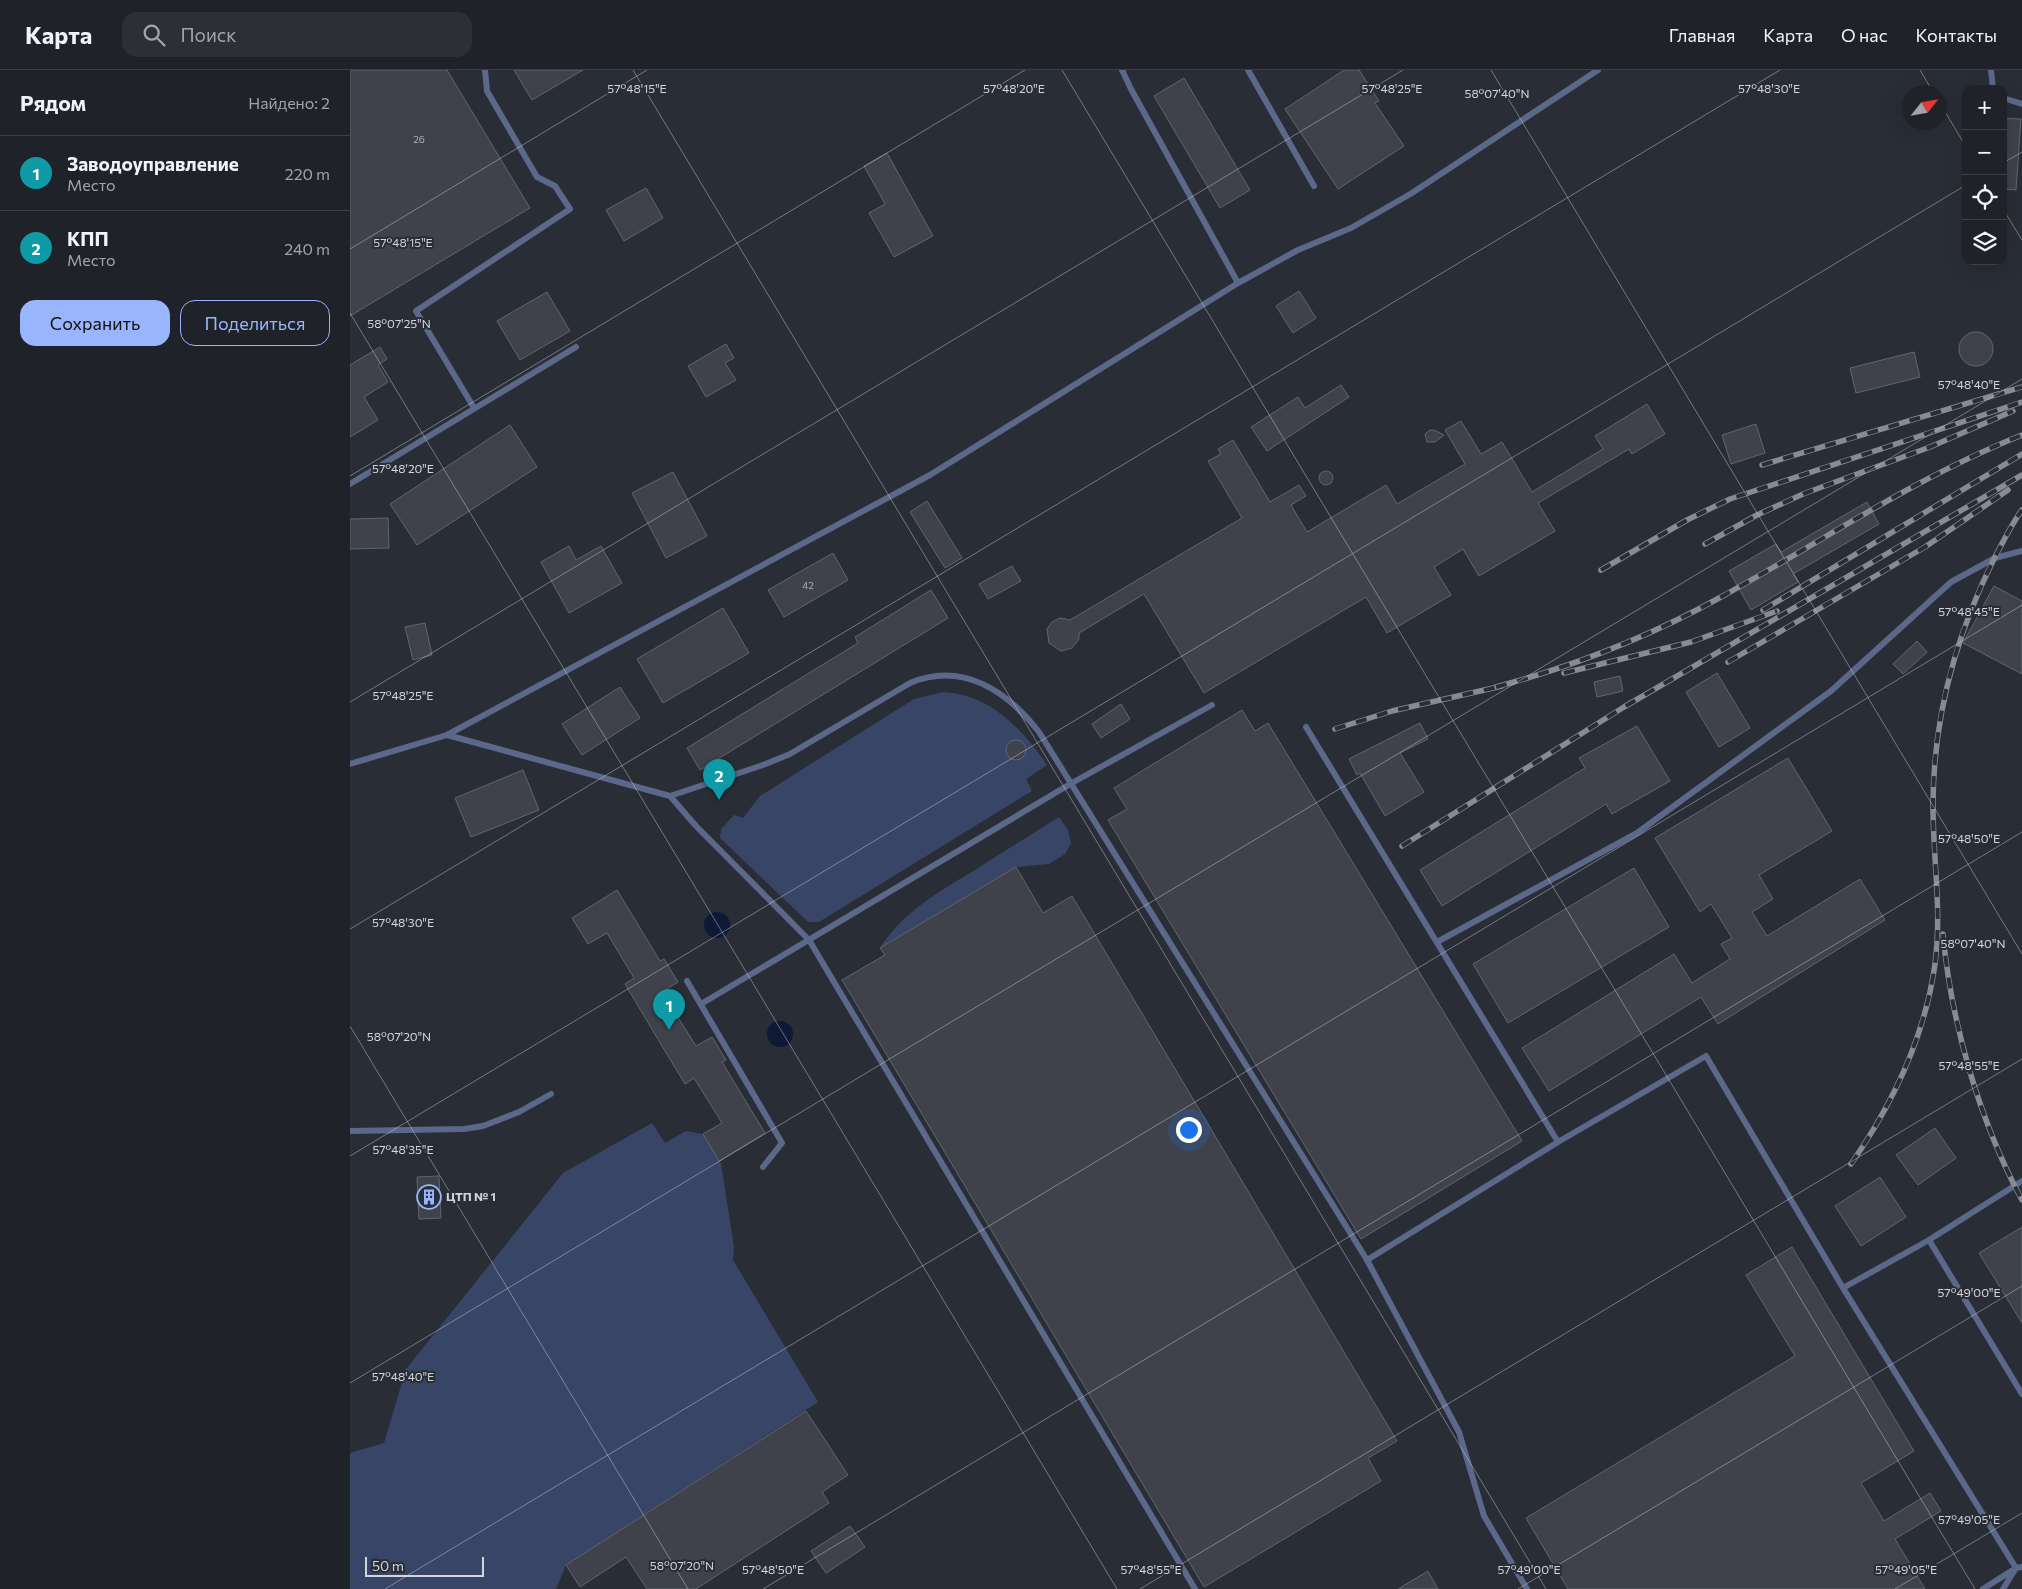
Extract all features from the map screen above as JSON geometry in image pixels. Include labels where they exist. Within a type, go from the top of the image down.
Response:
[{"type":"lane","points":[[474,408],[416,311],[570,209],[555,186],[537,177],[487,91],[485,70]]},
{"type":"lane","points":[[1122,70],[1130,89],[1238,283]]},
{"type":"lane","points":[[1248,70],[1314,186]]},
{"type":"lane","points":[[350,764],[447,735],[930,475],[1238,283],[1298,250],[1351,228],[1382,211],[1598,70]]},
{"type":"lane","points":[[1991,70],[1992,85]]},
{"type":"lane","points":[[2007,99],[2022,104]]},
{"type":"lane","points":[[350,484],[576,347]]},
{"type":"lane","points":[[1437,942],[1637,833],[1831,691],[1951,582],[1995,558],[2022,551]]},
{"type":"lane","points":[[447,735],[670,796],[790,754],[923,677],[947,674],[962,676],[987,686],[1016,705],[1039,732],[1072,783],[1367,1260],[1459,1432],[1484,1516],[1527,1589]]},
{"type":"lane","points":[[701,1004],[1072,783],[1212,705]]},
{"type":"lane","points":[[1306,728],[1558,1142]]},
{"type":"lane","points":[[670,796],[696,826],[809,940],[1194,1589]]},
{"type":"lane","points":[[687,981],[782,1142],[763,1167]]},
{"type":"lane","points":[[1367,1260],[1558,1142],[1706,1056],[1843,1288],[2019,1567]]},
{"type":"lane","points":[[350,1131],[464,1129],[483,1126],[519,1112],[551,1094]]},
{"type":"lane","points":[[1843,1288],[1929,1240],[2022,1181]]},
{"type":"lane","points":[[1929,1240],[2022,1394]]},
{"type":"lane","points":[[1983,1589],[2019,1567]]},
{"type":"lane","points":[[2003,1589],[2019,1567]]},
{"type":"shaded area","points":[[943,692],[960,694],[990,706],[1016,727],[1027,739],[1047,765],[1026,779],[1032,791],[819,922],[808,922],[720,838],[721,829],[734,815],[743,818],[760,796],[914,699]]},
{"type":"shaded area","points":[[1059,817],[1068,830],[1071,843],[1065,854],[1049,864],[1016,867],[880,948],[900,923],[924,903]]},
{"type":"shaded area","points":[[717,912],[726,916],[730,925],[726,934],[717,938],[708,934],[704,925],[708,916]]},
{"type":"shaded area","points":[[780,1021],[789,1025],[793,1034],[789,1043],[780,1047],[771,1043],[767,1034],[771,1025]]},
{"type":"shaded area","points":[[652,1123],[665,1143],[686,1131],[703,1134],[721,1163],[734,1247],[733,1260],[818,1402],[566,1565],[556,1589],[350,1589],[350,1453],[384,1443],[406,1369],[563,1173]]},
{"type":"building","points":[[350,70],[447,70],[530,208],[350,316]]},
{"type":"building","points":[[514,70],[583,70],[532,100]]},
{"type":"building","points":[[1344,70],[1359,70],[1379,101],[1375,103],[1404,146],[1338,189],[1285,109]]},
{"type":"building","points":[[1184,78],[1250,190],[1220,208],[1154,96]]},
{"type":"building","points":[[2007,118],[2021,119],[2016,190],[2007,189]]},
{"type":"building","points":[[887,153],[933,236],[894,257],[869,213],[885,204],[864,166]]},
{"type":"building","points":[[646,188],[663,218],[624,241],[606,210]]},
{"type":"building","points":[[1299,291],[1316,318],[1293,333],[1276,306]]},
{"type":"building","points":[[547,292],[570,331],[520,360],[497,321]]},
{"type":"building","points":[[1976,332],[1988,337],[1993,349],[1988,361],[1976,366],[1964,361],[1959,349],[1964,337]]},
{"type":"building","points":[[726,344],[734,358],[725,363],[736,380],[706,397],[688,366]]},
{"type":"building","points":[[380,347],[387,359],[378,365],[388,382],[364,397],[378,420],[350,437],[350,365]]},
{"type":"building","points":[[1914,352],[1920,377],[1856,393],[1850,368]]},
{"type":"building","points":[[1341,385],[1349,397],[1267,451],[1251,427],[1298,397],[1305,408]]},
{"type":"building","points":[[1647,404],[1665,434],[1632,454],[1629,449],[1538,503],[1555,531],[1479,576],[1463,549],[1434,567],[1451,595],[1387,633],[1366,597],[1204,693],[1144,594],[1079,633],[1079,639],[1072,648],[1061,651],[1049,643],[1047,629],[1052,622],[1060,618],[1070,620],[1242,518],[1208,461],[1221,454],[1218,449],[1233,440],[1270,502],[1299,485],[1306,496],[1291,505],[1307,532],[1386,485],[1397,504],[1465,464],[1445,430],[1461,421],[1481,454],[1502,442],[1532,492],[1603,449],[1595,436]]},
{"type":"building","points":[[1756,424],[1765,453],[1731,464],[1722,435]]},
{"type":"building","points":[[510,425],[537,467],[417,545],[390,504]]},
{"type":"building","points":[[1430,430],[1444,435],[1435,442],[1427,442],[1425,434]]},
{"type":"building","points":[[1326,471],[1331,473],[1333,478],[1331,483],[1326,485],[1321,483],[1319,478],[1321,473]]},
{"type":"building","points":[[673,472],[707,536],[666,558],[632,493]]},
{"type":"building","points":[[927,501],[962,558],[945,568],[910,512]]},
{"type":"building","points":[[1867,502],[1879,524],[1793,574],[1798,582],[1751,610],[1729,571],[1776,544],[1781,552]]},
{"type":"building","points":[[388,518],[389,548],[350,549],[350,519]]},
{"type":"building","points":[[569,546],[576,560],[601,546],[622,583],[569,613],[541,562]]},
{"type":"building","points":[[833,553],[848,580],[784,617],[768,590]]},
{"type":"building","points":[[1012,566],[1021,581],[988,599],[979,584]]},
{"type":"building","points":[[1994,586],[2022,601],[2022,674],[1963,643]]},
{"type":"building","points":[[931,590],[948,618],[700,770],[687,748],[858,643],[855,637]]},
{"type":"building","points":[[723,608],[749,653],[663,703],[637,659]]},
{"type":"building","points":[[425,623],[432,655],[413,660],[405,627]]},
{"type":"building","points":[[1917,641],[1927,652],[1903,674],[1893,664]]},
{"type":"building","points":[[1717,673],[1750,728],[1719,747],[1686,692]]},
{"type":"building","points":[[1620,676],[1623,691],[1597,697],[1594,682]]},
{"type":"building","points":[[620,687],[640,718],[582,755],[562,724]]},
{"type":"building","points":[[1121,704],[1130,719],[1101,738],[1092,724]]},
{"type":"building","points":[[1242,710],[1255,731],[1268,723],[1522,1141],[1361,1239],[1108,820],[1127,809],[1114,788]]},
{"type":"building","points":[[1420,723],[1428,739],[1400,753],[1424,792],[1385,816],[1360,773],[1357,775],[1349,759]]},
{"type":"building","points":[[1637,726],[1670,781],[1612,814],[1606,804],[1442,906],[1420,870],[1585,768],[1579,758]]},
{"type":"building","points":[[1016,740],[1023,743],[1026,750],[1023,757],[1016,760],[1009,757],[1006,750],[1009,743]]},
{"type":"building","points":[[1788,758],[1832,831],[1759,875],[1773,899],[1752,912],[1767,936],[1860,879],[1885,920],[1718,1024],[1701,997],[1549,1091],[1522,1048],[1674,954],[1692,983],[1730,959],[1721,944],[1732,938],[1711,904],[1700,912],[1655,838]]},
{"type":"building","points":[[523,770],[539,810],[471,837],[455,798]]},
{"type":"building","points":[[1016,867],[1043,913],[1072,896],[1397,1441],[1368,1458],[1381,1481],[1204,1587],[842,980],[885,955],[880,948]]},
{"type":"building","points":[[1634,868],[1669,927],[1508,1023],[1473,964]]},
{"type":"building","points":[[617,890],[660,961],[664,959],[678,982],[662,992],[696,1046],[712,1037],[726,1060],[722,1062],[765,1133],[719,1161],[703,1134],[722,1123],[694,1078],[685,1084],[625,984],[634,978],[607,933],[588,944],[572,918]]},
{"type":"building","points":[[1935,1128],[1956,1158],[1918,1185],[1896,1155]]},
{"type":"building","name":"ЦТП № 1","points":[[439,1176],[441,1218],[419,1219],[417,1177]]},
{"type":"building","points":[[1880,1177],[1906,1217],[1861,1246],[1835,1206]]},
{"type":"building","points":[[2022,1227],[2022,1323],[1979,1253]]},
{"type":"building","points":[[1792,1247],[1914,1451],[1861,1483],[1884,1521],[1930,1493],[1941,1511],[1895,1539],[1925,1589],[1568,1589],[1526,1518],[1795,1356],[1746,1275]]},
{"type":"building","points":[[806,1411],[848,1475],[822,1492],[829,1503],[696,1589],[647,1589],[626,1557],[580,1587],[566,1565]]},
{"type":"building","points":[[850,1526],[865,1547],[826,1573],[811,1551]]},
{"type":"building","points":[[1428,1571],[1438,1589],[1398,1589]]},
{"type":"railway","points":[[1762,465],[2022,387]]},
{"type":"railway","points":[[1601,570],[1687,520],[1730,499],[2022,402]]},
{"type":"railway","points":[[1705,544],[1757,515],[1803,494],[1930,447],[2013,411]]},
{"type":"railway","points":[[1496,687],[1583,660],[1667,625],[1721,597],[1944,470],[2022,435]]},
{"type":"railway","points":[[1763,610],[2022,454]]},
{"type":"railway","points":[[1402,846],[1624,707],[2022,475]]},
{"type":"railway","points":[[1728,662],[1925,547],[2008,490]]},
{"type":"railway","points":[[1851,1164],[1880,1118],[1905,1069],[1915,1043],[1930,991],[1935,964],[1938,924],[1933,826],[1934,773],[1942,710],[1949,679],[1968,618],[1994,559],[2022,510]]},
{"type":"railway","points":[[1564,673],[1691,642],[1777,611]]},
{"type":"railway","points":[[1335,729],[1392,711],[1502,686]]},
{"type":"railway","points":[[1943,934],[1953,1002],[1960,1037],[1970,1071],[1993,1138],[2022,1200]]},
{"type":"place","name":"КПП","points":[[719,800]]},
{"type":"place","name":"Заводоуправление","points":[[669,1030]]},
{"type":"place","name":"ЦТП № 1","points":[[429,1197]]}]
